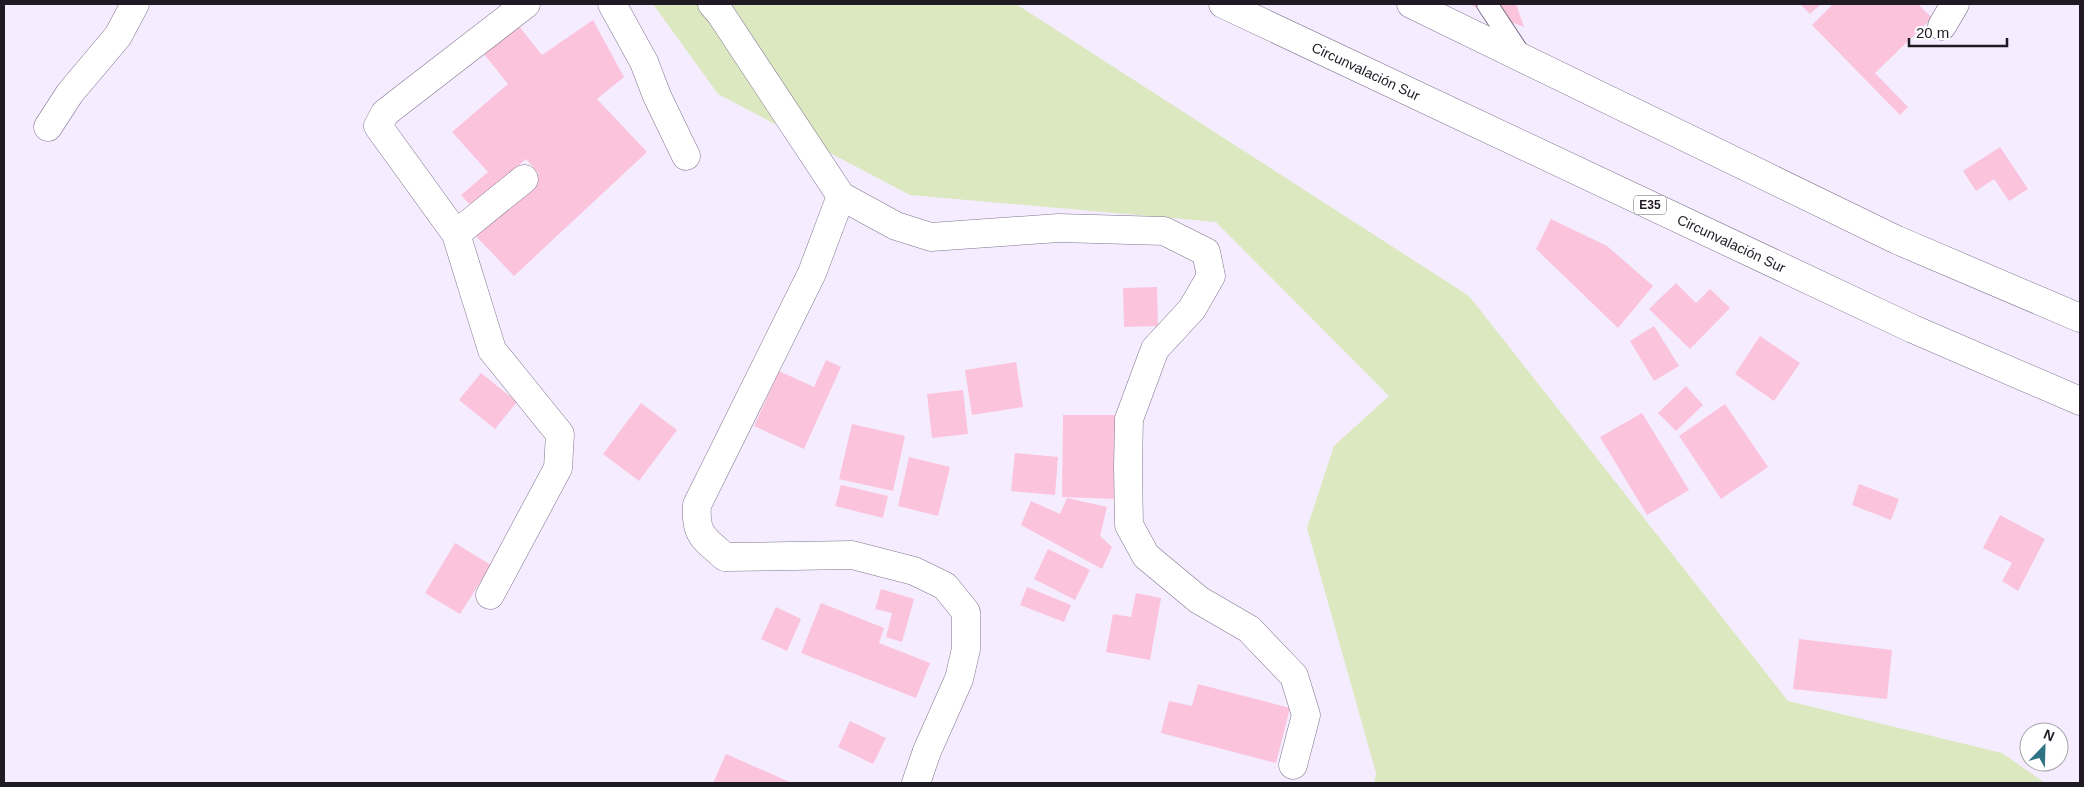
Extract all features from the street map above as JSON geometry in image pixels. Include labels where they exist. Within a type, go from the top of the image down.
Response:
[{"type":"main road","points":[[48,127],[70,93],[118,36],[135,4]]},
{"type":"main road","points":[[490,595],[558,468],[560,434],[492,350],[456,234],[378,126],[385,113],[526,4]]},
{"type":"main road","points":[[612,4],[644,62],[657,96],[686,156]]},
{"type":"main road","points":[[712,4],[720,13],[841,196],[896,226],[931,237],[1059,228],[1164,231],[1206,252],[1211,276],[1192,309],[1155,349],[1129,419],[1129,525],[1146,556],[1199,600],[1249,629],[1294,676],[1306,715],[1293,765]]},
{"type":"main road","name":"Circunvalación Sur","points":[[1223,4],[1913,330],[2080,401]]},
{"type":"main road","points":[[1411,4],[1522,56],[1897,240],[2080,318]]},
{"type":"main road","points":[[456,234],[524,179]]},
{"type":"main road","points":[[841,196],[812,274],[697,505],[696,524],[704,538],[725,557],[852,555],[914,571],[945,586],[966,612],[966,649],[959,679],[927,751],[916,783]]},
{"type":"lane","points":[[1486,4],[1522,56]]},
{"type":"green space","points":[[653,4],[1016,4],[1469,296],[1788,701],[2002,753],[2019,765],[2019,772],[2029,772],[2045,783],[1374,783],[1376,773],[1307,528],[1334,446],[1389,396],[1216,222],[910,195],[718,94]]},
{"type":"building","points":[[1469,4],[1516,4],[1524,27],[1495,16]]},
{"type":"building","points":[[1800,4],[1821,4],[1810,14]]},
{"type":"building","points":[[1833,4],[1918,4],[1932,18],[1875,73],[1908,107],[1900,115],[1812,25]]},
{"type":"building","points":[[511,16],[542,55],[593,20],[624,77],[597,99],[647,152],[514,276],[472,232],[539,174],[526,159],[471,206],[461,195],[488,172],[452,132],[508,84],[476,44]]},
{"type":"building","points":[[2000,147],[2028,189],[2009,201],[1994,179],[1976,191],[1963,171]]},
{"type":"building","points":[[1551,219],[1607,246],[1653,286],[1618,328],[1536,249]]},
{"type":"building","points":[[1676,283],[1696,303],[1710,289],[1730,308],[1690,349],[1649,309]]},
{"type":"building","points":[[1157,287],[1158,326],[1124,327],[1123,288]]},
{"type":"building","points":[[1654,326],[1679,366],[1654,381],[1630,341]]},
{"type":"building","points":[[1760,336],[1800,363],[1774,401],[1735,374]]},
{"type":"building","points":[[826,360],[841,367],[804,449],[754,426],[779,371],[814,387]]},
{"type":"building","points":[[1016,362],[1023,407],[972,415],[965,370]]},
{"type":"building","points":[[481,373],[517,402],[495,429],[459,400]]},
{"type":"building","points":[[1686,386],[1703,405],[1676,431],[1658,413]]},
{"type":"building","points":[[963,390],[968,434],[932,438],[927,394]]},
{"type":"building","points":[[641,403],[677,430],[639,481],[603,454]]},
{"type":"building","points":[[1725,404],[1768,467],[1721,499],[1679,436]]},
{"type":"building","points":[[1642,413],[1689,490],[1647,515],[1600,437]]},
{"type":"building","points":[[1063,415],[1115,415],[1114,499],[1062,497]]},
{"type":"building","points":[[852,424],[905,436],[893,491],[839,479]]},
{"type":"building","points":[[1015,453],[1058,457],[1055,495],[1011,491]]},
{"type":"building","points":[[909,457],[950,467],[938,516],[898,506]]},
{"type":"building","points":[[1859,484],[1899,499],[1891,520],[1852,505]]},
{"type":"building","points":[[841,485],[888,496],[883,518],[835,506]]},
{"type":"building","points":[[1067,498],[1107,507],[1100,536],[1112,547],[1102,569],[1021,525],[1031,501],[1060,514]]},
{"type":"building","points":[[2000,515],[2045,539],[2018,591],[2002,581],[2012,563],[1983,548]]},
{"type":"building","points":[[455,543],[491,565],[460,614],[425,593]]},
{"type":"building","points":[[1048,549],[1090,570],[1075,600],[1034,579]]},
{"type":"building","points":[[1027,587],[1071,605],[1064,622],[1020,605]]},
{"type":"building","points":[[881,589],[914,599],[902,642],[886,637],[892,613],[875,609]]},
{"type":"building","points":[[1136,593],[1161,598],[1150,660],[1106,652],[1113,614],[1131,617]]},
{"type":"building","points":[[821,603],[884,628],[879,643],[930,663],[916,698],[801,653]]},
{"type":"building","points":[[776,607],[801,619],[787,651],[761,639]]},
{"type":"building","points":[[1799,639],[1892,650],[1887,699],[1793,689]]},
{"type":"building","points":[[1198,684],[1290,708],[1276,763],[1161,733],[1169,701],[1192,706]]},
{"type":"building","points":[[850,721],[886,738],[873,764],[838,747]]},
{"type":"building","points":[[726,754],[792,783],[713,783]]}]
